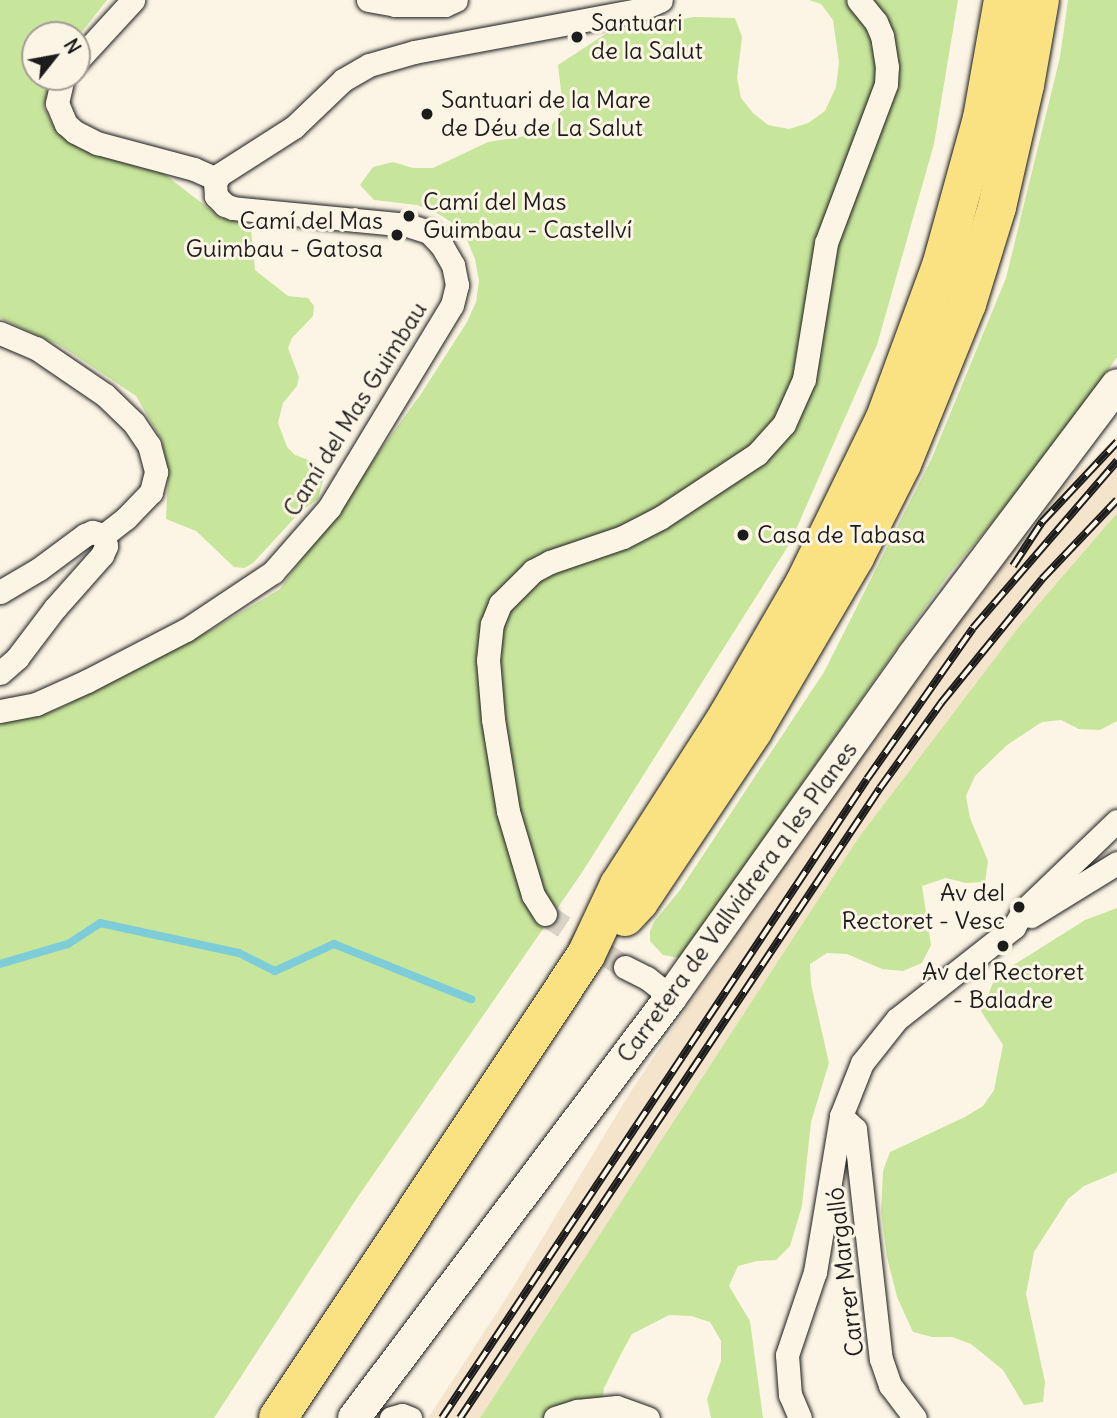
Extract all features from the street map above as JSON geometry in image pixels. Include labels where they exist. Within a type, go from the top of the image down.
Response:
[{"type":"highway","points":[[278,1418],[586,955],[639,902],[740,723],[805,582],[857,480],[917,338],[959,208],[982,118],[1003,0]]},
{"type":"highway","points":[[740,723],[855,557],[932,398],[967,304],[997,207],[1025,85],[1040,0]]},
{"type":"main road","name":"Carretera de Vallvidrera a les Planes","points":[[354,1418],[671,997],[913,656],[1050,470],[1117,385]]},
{"type":"street","points":[[91,46],[133,0]]},
{"type":"street","points":[[368,0],[395,5],[444,5],[456,0]]},
{"type":"street","points":[[60,91],[57,103],[60,114],[75,132],[97,144],[194,169],[216,179],[223,171],[294,127],[343,80],[369,65],[414,52],[639,10],[661,0]]},
{"type":"street","points":[[545,914],[533,895],[508,811],[493,719],[488,660],[492,624],[500,604],[511,590],[533,571],[550,562],[623,537],[660,518],[757,454],[784,424],[804,379],[826,243],[886,84],[887,67],[882,36],[870,14],[858,0]]},
{"type":"street","name":"Camí del Mas Guimbau","points":[[0,711],[36,704],[87,681],[186,630],[273,572],[329,508],[452,306],[457,285],[453,265],[442,246],[429,232],[408,225],[233,208],[225,205],[216,196],[216,179]]},
{"type":"street","points":[[0,333],[36,348],[105,395],[134,423],[149,445],[155,464],[153,486],[127,518],[104,536]]},
{"type":"street","points":[[0,592],[39,569],[85,535],[92,533],[104,536]]},
{"type":"street","points":[[0,673],[17,657],[55,608],[102,555],[106,546],[104,536]]},
{"type":"street","points":[[1014,927],[1023,912],[1117,821]]},
{"type":"street","points":[[800,1418],[790,1395],[787,1355],[815,1272],[841,1116],[862,1063],[884,1033],[916,1003],[1014,927],[1117,863]]},
{"type":"street","points":[[625,967],[647,978],[671,997]]},
{"type":"street","name":"Carrer Margalló","points":[[841,1116],[855,1129],[881,1359],[893,1391],[915,1418]]},
{"type":"street","points":[[555,1418],[577,1411],[617,1407],[648,1418]]},
{"type":"street","points":[[391,1418],[402,1415],[410,1418]]},
{"type":"shaded area","points":[[1117,436],[1117,513],[1018,628],[859,837],[480,1418],[428,1418],[507,1297],[631,1091],[781,868],[926,666],[1060,490]]},
{"type":"green space","points":[[0,0],[107,0],[90,21],[21,21],[21,91],[48,91],[44,108],[54,127],[84,144],[163,173],[221,218],[246,222],[251,230],[255,270],[288,296],[308,298],[314,306],[313,316],[292,338],[288,348],[299,377],[297,386],[283,403],[278,423],[287,447],[295,455],[314,462],[321,470],[323,480],[318,499],[300,512],[253,563],[244,568],[234,567],[196,531],[166,519],[168,476],[162,441],[136,396],[61,346],[0,318]]},
{"type":"green space","points":[[809,0],[958,0],[934,144],[877,345],[790,543],[581,874],[357,1198],[214,1418],[0,1418],[0,723],[45,714],[65,706],[135,665],[211,630],[280,589],[421,394],[467,322],[476,302],[479,281],[475,259],[467,240],[454,224],[437,213],[417,205],[374,200],[360,185],[373,167],[393,162],[413,168],[433,168],[488,142],[532,135],[551,126],[563,108],[558,65],[610,31],[694,17],[735,18],[742,37],[737,78],[741,98],[753,113],[768,125],[789,129],[808,123],[825,111],[836,87],[839,62],[833,20],[821,4]]},
{"type":"green space","points":[[1068,0],[1117,0],[1117,357],[1048,456],[948,575],[680,958],[663,955],[650,941],[654,922],[680,890],[824,672],[932,458],[1006,278],[1060,57]]},
{"type":"green space","points":[[1117,513],[1117,721],[1100,730],[1079,729],[1061,720],[1042,722],[1007,745],[975,776],[966,796],[970,818],[988,861],[985,882],[966,883],[946,878],[922,886],[931,945],[922,963],[903,971],[882,969],[847,954],[827,953],[810,964],[811,984],[829,1063],[811,1122],[802,1206],[790,1246],[776,1260],[738,1266],[729,1286],[750,1321],[763,1418],[711,1418],[707,1399],[721,1361],[721,1341],[710,1322],[691,1316],[669,1315],[632,1334],[604,1388],[601,1408],[606,1418],[480,1418],[859,837],[1018,628]]},
{"type":"green space","points":[[1117,908],[1117,1172],[1084,1186],[1068,1199],[1034,1252],[1026,1294],[1045,1382],[1043,1402],[1024,1405],[1003,1370],[971,1344],[952,1337],[932,1337],[913,1332],[897,1297],[887,1257],[881,1212],[883,1171],[890,1152],[965,1117],[983,1106],[994,1090],[1003,1045],[981,1011],[996,976],[1085,920]]},
{"type":"waterway","points":[[0,964],[68,944],[100,923],[239,953],[275,971],[334,944],[471,999]]},
{"type":"tunnel","points":[[545,914],[625,967]]},
{"type":"railway","points":[[1013,566],[1042,522],[1117,442]]},
{"type":"railway","points":[[442,1418],[867,779],[973,628],[1117,461]]},
{"type":"railway","points":[[460,1418],[880,788],[941,703],[1042,579],[1117,500]]},
{"type":"place","name":"Santuari de la Salut","points":[[577,37]]},
{"type":"place","name":"Santuari de la Mare de Déu de La Salut","points":[[427,114]]},
{"type":"place","name":"Camí del Mas Guimbau - Castellví","points":[[409,216]]},
{"type":"place","name":"Camí del Mas Guimbau - Gatosa","points":[[397,235]]},
{"type":"place","name":"Casa de Tabasa","points":[[743,535]]},
{"type":"place","name":"Av del Rectoret - Vesc","points":[[1019,907]]},
{"type":"place","name":"Av del Rectoret - Baladre","points":[[1003,946]]}]
